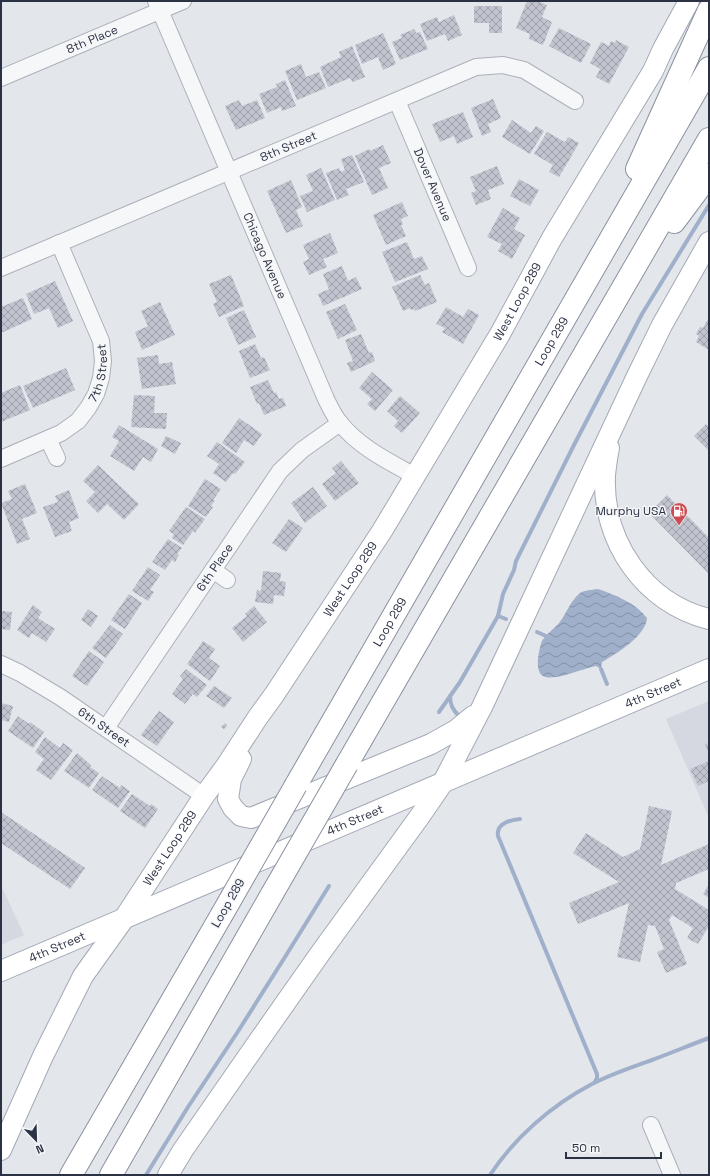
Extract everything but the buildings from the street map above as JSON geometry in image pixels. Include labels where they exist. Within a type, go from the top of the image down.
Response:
[{"type":"highway","points":[[584,284],[709,10]]},
{"type":"highway","name":"Loop 289","points":[[71,1175],[709,68]]},
{"type":"highway","points":[[111,1175],[709,139]]},
{"type":"highway","points":[[579,364],[659,241],[709,175]]},
{"type":"main road","name":"West Loop 289","points":[[1,1150],[43,1056],[83,976],[274,695],[374,544],[500,334],[552,238],[653,71],[689,1]]},
{"type":"main road","points":[[168,1175],[183,1150],[337,929],[442,784],[482,707],[612,426],[662,325],[709,242]]},
{"type":"main road","points":[[612,426],[606,468],[606,489],[610,520],[620,546],[631,566],[658,594],[684,610],[709,619]]},
{"type":"main road","name":"4th Street","points":[[1,971],[709,669]]},
{"type":"main road","points":[[274,695],[231,779],[228,799],[233,808],[241,816],[251,818],[431,744],[456,730],[482,707]]},
{"type":"street","name":"8th Place","points":[[1,78],[158,6],[183,1]]},
{"type":"street","name":"Chicago Avenue","points":[[158,6],[326,399],[340,423],[352,435],[385,459],[415,476]]},
{"type":"street","name":"8th Street","points":[[1,268],[476,67],[503,65],[524,70],[576,101]]},
{"type":"street","name":"Dover Avenue","points":[[397,101],[468,268]]},
{"type":"street","name":"7th Street","points":[[1,458],[61,433],[78,421],[96,394],[101,378],[103,361],[101,341],[60,242]]},
{"type":"street","name":"6th Place","points":[[106,728],[280,471],[302,450],[340,423]]},
{"type":"street","points":[[48,438],[57,458]]},
{"type":"street","points":[[213,570],[227,580]]},
{"type":"street","name":"6th Street","points":[[1,664],[20,673],[60,697],[204,796]]},
{"type":"street","points":[[651,1125],[672,1175]]},
{"type":"shaded area","points":[[709,701],[709,818],[666,719]]},
{"type":"shaded area","points":[[1,885],[24,935],[1,945]]},
{"type":"water","points":[[598,589],[625,600],[637,608],[647,618],[642,631],[629,644],[602,662],[601,669],[596,666],[561,676],[543,676],[540,673],[538,665],[542,641],[559,623],[571,603],[580,593]]},
{"type":"waterway","points":[[506,619],[498,616],[503,594],[514,570],[516,561],[642,314],[709,205]]},
{"type":"waterway","points":[[439,712],[460,682],[498,616]]},
{"type":"waterway","points":[[537,632],[546,636]]},
{"type":"waterway","points":[[601,669],[607,684]]},
{"type":"waterway","points":[[450,696],[452,707],[459,716]]},
{"type":"waterway","points":[[520,819],[512,820],[502,825],[499,828],[498,836],[597,1074],[595,1082]]},
{"type":"waterway","points":[[146,1175],[329,886]]},
{"type":"waterway","points":[[490,1175],[511,1148],[535,1123],[577,1092],[614,1074],[709,1038]]},
{"type":"place","name":"Murphy USA","points":[[679,526]]}]
